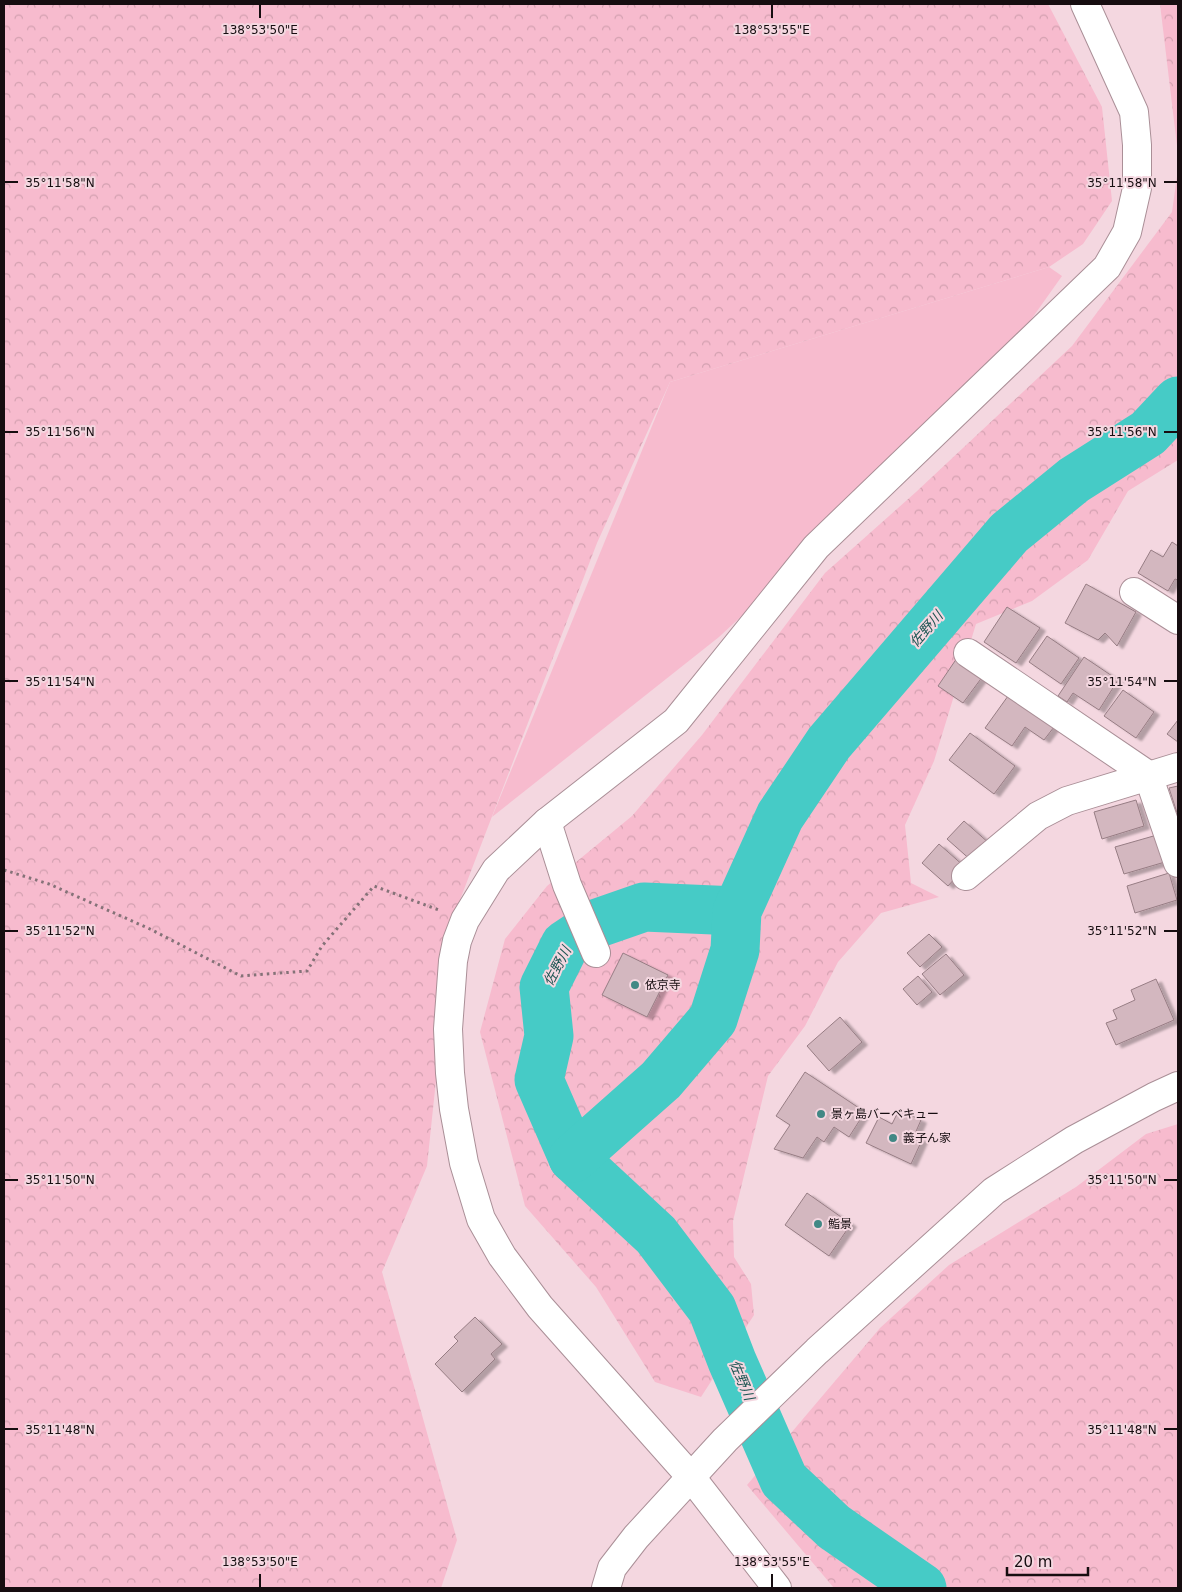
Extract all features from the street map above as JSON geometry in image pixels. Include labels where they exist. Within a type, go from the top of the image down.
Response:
[{"type":"street","points":[[777,1588],[691,1477],[540,1307],[502,1256],[481,1219],[464,1163],[454,1109],[450,1073],[448,1029],[453,962],[457,941],[466,920],[496,870],[547,822],[676,721],[816,547],[1107,266],[1127,232],[1137,188],[1137,145],[1134,112],[1086,4]]},
{"type":"street","points":[[1134,592],[1178,620]]},
{"type":"street","points":[[968,653],[1148,775],[1178,863]]},
{"type":"street","points":[[966,876],[1038,816],[1066,801],[1178,767]]},
{"type":"street","points":[[547,822],[567,885],[596,953]]},
{"type":"street","points":[[606,1588],[612,1568],[636,1537],[724,1440],[817,1351],[994,1191],[1074,1140],[1178,1086]]},
{"type":"path","points":[[4,870],[49,884],[133,922],[241,976],[307,971],[322,946],[374,886],[466,920]]},
{"type":"green space","points":[[4,4],[1048,4],[1102,107],[1112,201],[1083,244],[1049,267],[670,382],[597,543],[453,918],[427,1166],[382,1272],[457,1540],[441,1588],[4,1588]]},
{"type":"green space","points":[[1160,4],[1178,4],[1178,154]]},
{"type":"green space","points":[[1178,169],[1178,460],[1128,491],[1088,560],[1032,601],[976,624],[934,761],[905,825],[911,883],[939,897],[881,913],[838,962],[805,1026],[768,1076],[733,1221],[734,1257],[751,1284],[754,1315],[701,1397],[655,1382],[596,1287],[525,1206],[480,1032],[505,939],[547,886],[632,816],[702,735],[825,573],[916,492],[1072,346],[1172,212]]},
{"type":"green space","points":[[1049,267],[1062,276],[986,383],[816,547],[719,637],[492,817],[670,382]]},
{"type":"green space","points":[[1178,1124],[1178,1588],[834,1588],[747,1485],[880,1328],[949,1265],[1076,1187],[1146,1134]]},
{"type":"building","points":[[1172,542],[1178,546],[1178,580],[1175,579],[1168,591],[1138,573],[1151,550],[1163,557]]},
{"type":"building","points":[[1086,584],[1136,612],[1117,646],[1105,633],[1098,640],[1065,623]]},
{"type":"building","points":[[1007,607],[1040,628],[1016,663],[984,642]]},
{"type":"building","points":[[1047,636],[1079,658],[1061,684],[1029,662]]},
{"type":"building","points":[[1084,657],[1118,680],[1099,710],[1073,693],[1067,702],[1058,696]]},
{"type":"building","points":[[957,658],[983,676],[963,703],[938,686]]},
{"type":"building","points":[[1123,690],[1154,712],[1136,738],[1104,716]]},
{"type":"building","points":[[1008,696],[1054,727],[1044,740],[1025,727],[1012,746],[985,728]]},
{"type":"building","points":[[1178,720],[1178,742],[1167,734]]},
{"type":"building","points":[[970,733],[1015,766],[994,794],[949,760]]},
{"type":"building","points":[[1178,786],[1178,816],[1169,788]]},
{"type":"building","points":[[1136,800],[1144,826],[1102,839],[1094,812]]},
{"type":"building","points":[[964,821],[990,844],[973,862],[947,839]]},
{"type":"building","points":[[1157,835],[1165,862],[1124,874],[1115,847]]},
{"type":"building","points":[[939,844],[965,867],[948,886],[922,863]]},
{"type":"building","points":[[1169,873],[1177,900],[1135,913],[1127,886]]},
{"type":"building","points":[[929,934],[942,947],[920,967],[907,953]]},
{"type":"building","name":"依京寺","points":[[623,953],[668,975],[647,1017],[602,995]]},
{"type":"building","points":[[946,954],[964,975],[940,995],[922,974]]},
{"type":"building","points":[[918,976],[932,992],[917,1005],[903,989]]},
{"type":"building","points":[[1156,979],[1174,1020],[1116,1045],[1106,1023],[1117,1019],[1113,1010],[1135,1000],[1131,990]]},
{"type":"building","points":[[840,1017],[862,1042],[829,1071],[807,1046]]},
{"type":"building","name":"景ヶ島バーベキュー","points":[[805,1072],[865,1112],[849,1137],[834,1127],[824,1142],[817,1137],[803,1158],[774,1149],[790,1125],[776,1116]]},
{"type":"building","name":"義子ん家","points":[[899,1110],[921,1120],[914,1136],[922,1140],[911,1164],[866,1143],[879,1117],[892,1124]]},
{"type":"building","name":"鮨景","points":[[807,1193],[851,1224],[829,1256],[785,1225]]},
{"type":"building","points":[[475,1317],[502,1344],[491,1354],[495,1359],[462,1392],[435,1364],[458,1341],[454,1337]]},
{"type":"waterway","name":"佐野川","points":[[573,1158],[661,1080],[713,1019],[735,950],[737,911],[780,816],[829,743],[1009,533],[1074,480],[1148,433],[1178,401]]},
{"type":"waterway","name":"佐野川","points":[[737,911],[644,907],[598,923],[565,945],[544,987],[549,1036],[539,1080],[573,1158],[656,1235],[712,1309],[732,1361],[784,1480],[834,1527],[922,1588]]},
{"type":"place","name":"依京寺","points":[[635,985]]},
{"type":"place","name":"景ヶ島バーベキュー","points":[[821,1114]]},
{"type":"place","name":"義子ん家","points":[[893,1138]]},
{"type":"place","name":"鮨景","points":[[818,1224]]}]
